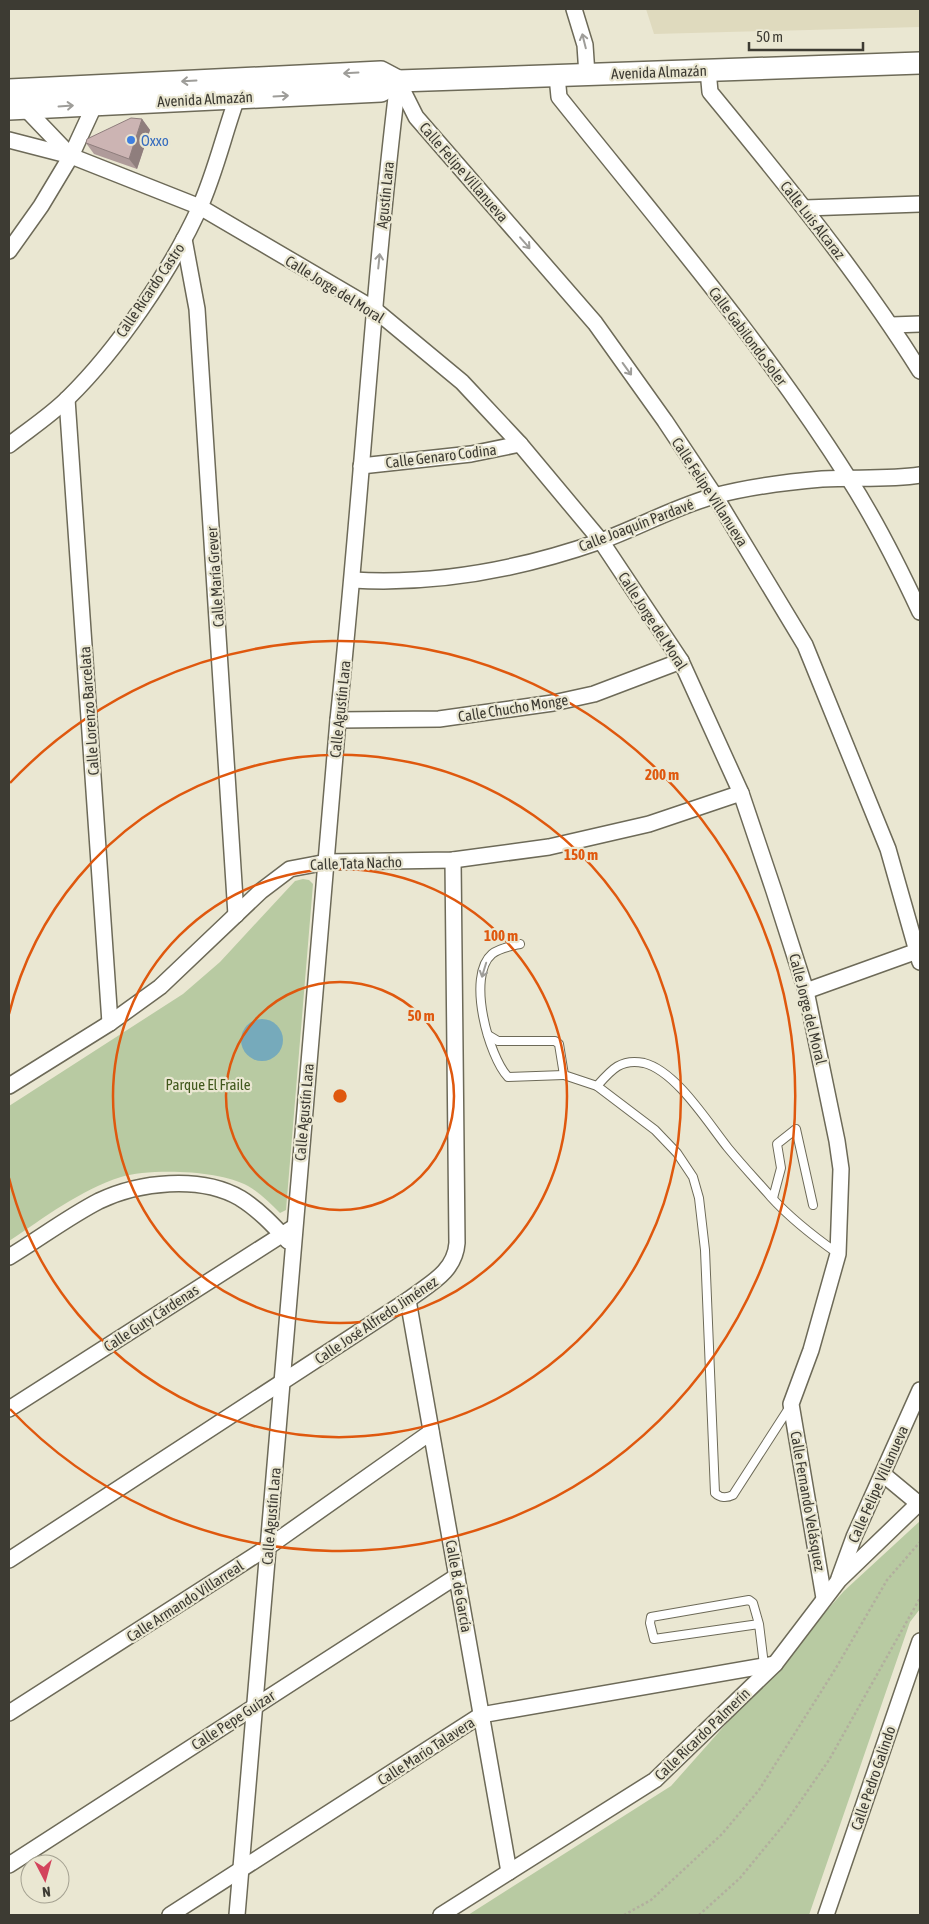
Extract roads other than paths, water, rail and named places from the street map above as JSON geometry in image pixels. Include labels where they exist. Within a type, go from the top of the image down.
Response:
[{"type":"main road","name":"Avenida Almazán","points":[[15,104],[94,104],[381,91],[398,81],[920,63]]},
{"type":"main road","name":"Avenida Almazán","points":[[15,104],[63,87],[381,72],[398,81]]},
{"type":"main road","points":[[9,74],[63,87]]},
{"type":"street","points":[[574,9],[586,44],[587,75]]},
{"type":"street","name":"Calle Luis Alcaraz","points":[[708,70],[710,92],[805,208],[892,326],[920,371]]},
{"type":"street","name":"Calle Gabilondo Soler","points":[[557,76],[559,97],[745,329],[850,479],[900,570],[920,612]]},
{"type":"street","name":"Agustín Lara","points":[[374,309],[398,81]]},
{"type":"street","name":"Calle Felipe Villanueva","points":[[398,81],[416,116],[595,324],[715,496],[805,645],[888,849],[920,954]]},
{"type":"street","name":"Calle Ricardo Castro","points":[[9,445],[67,399],[90,374],[139,311],[184,239],[200,207],[237,98]]},
{"type":"street","points":[[15,104],[71,156]]},
{"type":"street","points":[[9,251],[41,206],[71,156],[94,104]]},
{"type":"street","name":"Calle Jorge del Moral","points":[[9,140],[71,156],[200,207],[374,309],[462,382],[520,444],[601,541],[681,661],[741,793],[806,991],[840,1160],[841,1196],[838,1254],[811,1350],[791,1404]]},
{"type":"street","points":[[805,208],[920,204]]},
{"type":"street","name":"Calle María Grever","points":[[184,239],[197,309],[236,915]]},
{"type":"street","name":"Calle Agustín Lara","points":[[237,1915],[283,1384],[293,1247],[288,1230],[327,862],[338,720],[353,580],[374,309]]},
{"type":"street","points":[[892,326],[920,324]]},
{"type":"street","name":"Calle Lorenzo Barcelata","points":[[67,399],[110,1023]]},
{"type":"street","name":"Calle Genaro Codina","points":[[361,466],[471,454],[520,444]]},
{"type":"street","name":"Calle Joaquín Pardavé","points":[[353,580],[431,580],[508,568],[601,541],[690,504],[715,496],[780,484],[823,479],[920,475]]},
{"type":"street","name":"Calle Chucho Monge","points":[[338,720],[439,719],[553,703],[594,694],[681,661]]},
{"type":"street","name":"Calle Tata Nacho","points":[[9,1086],[110,1023],[182,968],[261,891],[290,869],[327,862],[453,860],[590,839],[649,824],[741,793]]},
{"type":"street","name":"Calle José Alfredo Jiménez","points":[[9,1560],[283,1384],[408,1300],[442,1275],[454,1261],[456,1253],[453,860]]},
{"type":"street","points":[[806,991],[920,954]]},
{"type":"street","points":[[9,1257],[99,1202],[132,1189],[156,1186],[180,1184],[222,1190],[252,1206],[288,1230]]},
{"type":"street","name":"Calle Guty Cárdenas","points":[[9,1409],[288,1230]]},
{"type":"street","name":"Calle B. de García","points":[[408,1300],[509,1872]]},
{"type":"street","name":"Calle Felipe Villanueva","points":[[839,1580],[851,1544],[884,1475],[920,1390]]},
{"type":"street","name":"Calle Fernando Velásquez","points":[[791,1404],[824,1598]]},
{"type":"street","name":"Calle Armando Villarreal","points":[[9,1713],[268,1547],[431,1432]]},
{"type":"street","points":[[884,1475],[919,1503]]},
{"type":"street","name":"Calle Ricardo Palmerín","points":[[441,1915],[644,1789],[711,1728],[769,1665],[839,1580],[919,1503]]},
{"type":"street","name":"Calle Pepe Guízar","points":[[9,1865],[457,1576]]},
{"type":"street","name":"Calle Pedro Galindo","points":[[826,1915],[920,1640]]},
{"type":"street","name":"Calle Mario Talavera","points":[[170,1915],[481,1715],[769,1665]]},
{"type":"lane","points":[[520,944],[491,954],[483,970],[480,983],[481,1010],[488,1035],[508,1077],[564,1075],[597,1086],[666,1139],[688,1167],[693,1177],[699,1198],[705,1250],[715,1493],[718,1496],[726,1497],[733,1495],[791,1404]]},
{"type":"lane","points":[[488,1035],[498,1041],[555,1041],[559,1044],[564,1075]]},
{"type":"lane","points":[[597,1086],[610,1070],[620,1063],[645,1064],[660,1069],[678,1086],[773,1198],[804,1230],[838,1254]]},
{"type":"lane","points":[[773,1198],[781,1168],[778,1144],[796,1129],[814,1205]]},
{"type":"lane","points":[[759,1624],[654,1639],[650,1624],[651,1617],[749,1600],[753,1602],[759,1624],[769,1665]]},
{"type":"water","points":[[262,1019],[277,1025],[283,1040],[277,1055],[262,1061],[247,1055],[241,1040],[247,1025]]},
{"type":"place","name":"Oxxo","points":[[131,140]]},
{"type":"park label","name":"Parque El Fraile","points":[[208,1084]]}]
